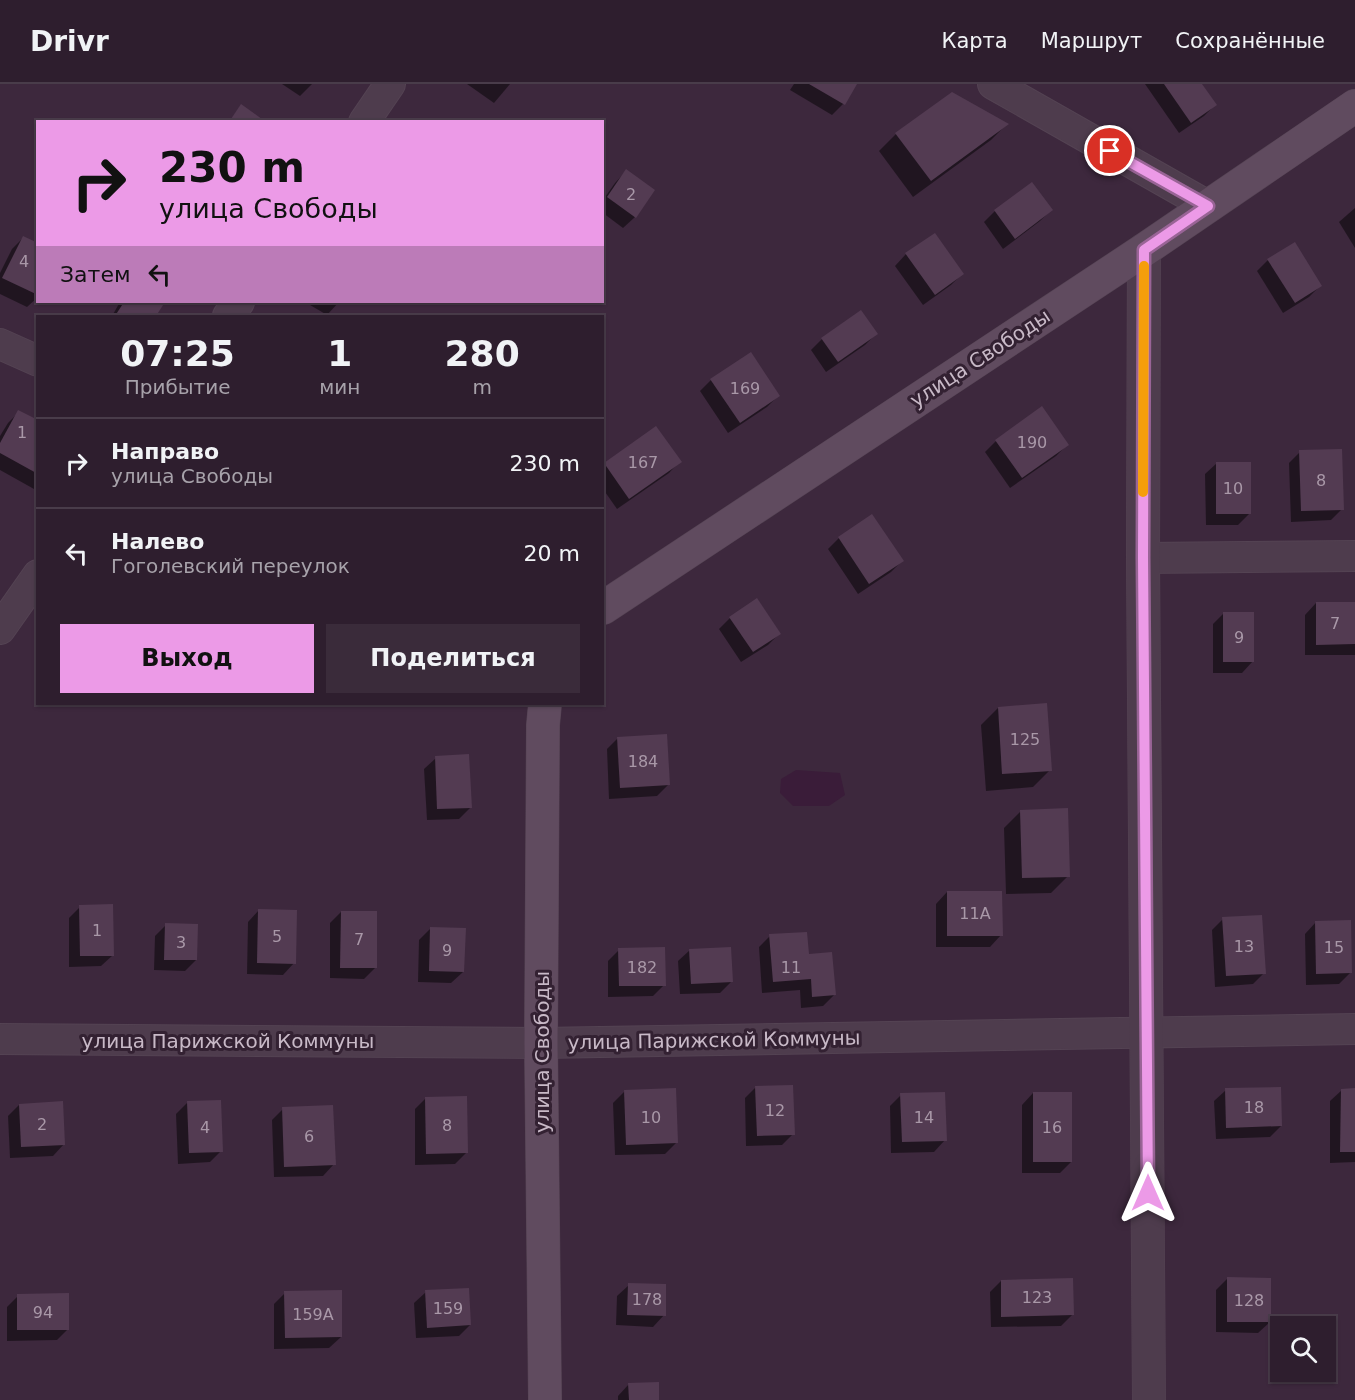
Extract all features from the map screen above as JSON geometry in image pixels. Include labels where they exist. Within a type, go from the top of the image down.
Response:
[{"type":"main road","name":"улица Свободы","points":[[604,607],[1144,250],[1355,106]]},
{"type":"main road","name":"улица Свободы","points":[[545,705],[541,1043],[545,1400]]},
{"type":"street","points":[[365,120],[390,84]]},
{"type":"street","points":[[993,84],[1208,206]]},
{"type":"street","points":[[1144,250],[1143,558],[1149,1400]]},
{"type":"street","points":[[229,315],[238,303]]},
{"type":"street","points":[[0,344],[36,360]]},
{"type":"street","points":[[1143,558],[1355,556]]},
{"type":"street","points":[[0,629],[36,578]]},
{"type":"street","name":"улица Парижской Коммуны","points":[[0,1039],[541,1043],[1355,1029]]},
{"type":"shaded area","points":[[796,770],[840,773],[845,795],[829,806],[793,806],[780,793],[781,779]]},
{"type":"building","points":[[809,84],[857,84],[845,105]]},
{"type":"building","points":[[1164,84],[1202,84],[1217,105],[1191,123]]},
{"type":"building","points":[[952,92],[1009,124],[931,181],[895,133]]},
{"type":"building","points":[[241,104],[263,120],[230,120]]},
{"type":"building","points":[[626,169],[655,190],[636,218],[607,197]]},
{"type":"building","points":[[1032,182],[1053,210],[1015,239],[994,210]]},
{"type":"building","points":[[935,233],[964,274],[935,295],[905,253]]},
{"type":"building","points":[[23,236],[36,242],[36,294],[2,278]]},
{"type":"building","points":[[1295,242],[1322,286],[1295,303],[1267,259]]},
{"type":"building","points":[[123,303],[164,303],[157,315],[116,315]]},
{"type":"building","points":[[861,310],[878,334],[838,362],[821,338]]},
{"type":"building","points":[[751,352],[780,396],[740,423],[710,379]]},
{"type":"building","points":[[1042,406],[1069,445],[1022,478],[995,440]]},
{"type":"building","points":[[18,410],[36,419],[36,473],[0,453],[0,443]]},
{"type":"building","points":[[656,426],[682,462],[629,499],[604,463]]},
{"type":"building","points":[[1342,449],[1344,510],[1301,511],[1299,450]]},
{"type":"building","points":[[1216,462],[1251,462],[1251,514],[1216,514]]},
{"type":"building","points":[[872,514],[904,561],[869,584],[838,537]]},
{"type":"building","points":[[757,598],[781,634],[753,652],[729,617]]},
{"type":"building","points":[[1316,602],[1355,602],[1355,644],[1316,645]]},
{"type":"building","points":[[1223,612],[1254,612],[1254,662],[1223,662]]},
{"type":"building","points":[[1047,703],[1052,771],[1002,774],[998,707]]},
{"type":"building","points":[[667,734],[670,785],[620,788],[617,737]]},
{"type":"building","points":[[469,754],[472,808],[437,809],[435,756]]},
{"type":"building","points":[[1068,808],[1070,877],[1022,878],[1020,810]]},
{"type":"building","points":[[947,891],[1002,891],[1003,936],[947,936]]},
{"type":"building","points":[[113,904],[114,956],[80,956],[79,905]]},
{"type":"building","points":[[258,909],[297,910],[296,964],[257,963]]},
{"type":"building","points":[[341,911],[377,911],[377,968],[340,968]]},
{"type":"building","points":[[1262,915],[1266,974],[1226,976],[1222,917]]},
{"type":"building","points":[[1351,920],[1352,973],[1316,974],[1315,921]]},
{"type":"building","points":[[165,923],[198,924],[197,960],[164,960]]},
{"type":"building","points":[[430,927],[466,928],[464,972],[429,971]]},
{"type":"building","points":[[807,932],[809,954],[832,952],[836,995],[812,997],[811,979],[773,982],[769,934]]},
{"type":"building","points":[[665,947],[666,986],[619,986],[618,948]]},
{"type":"building","points":[[731,947],[733,982],[691,984],[689,949]]},
{"type":"building","points":[[793,1085],[795,1135],[757,1136],[755,1086]]},
{"type":"building","points":[[1281,1087],[1282,1126],[1226,1128],[1225,1088]]},
{"type":"building","points":[[676,1088],[678,1143],[626,1145],[624,1090]]},
{"type":"building","points":[[1355,1088],[1355,1152],[1340,1152],[1341,1089]]},
{"type":"building","points":[[945,1092],[947,1141],[902,1142],[900,1093]]},
{"type":"building","points":[[1033,1092],[1072,1092],[1072,1162],[1033,1162]]},
{"type":"building","points":[[467,1096],[468,1153],[426,1154],[425,1097]]},
{"type":"building","points":[[221,1100],[223,1152],[189,1153],[187,1101]]},
{"type":"building","points":[[63,1101],[65,1145],[21,1147],[19,1104]]},
{"type":"building","points":[[333,1105],[336,1165],[284,1167],[282,1107]]},
{"type":"building","points":[[1227,1277],[1271,1278],[1270,1322],[1227,1322]]},
{"type":"building","points":[[1073,1278],[1074,1315],[1001,1317],[1001,1280]]},
{"type":"building","points":[[628,1283],[666,1284],[666,1316],[627,1315]]},
{"type":"building","points":[[469,1288],[471,1325],[427,1328],[425,1290]]},
{"type":"building","points":[[342,1290],[342,1337],[285,1338],[284,1291]]},
{"type":"building","points":[[69,1293],[69,1330],[17,1330],[17,1294]]},
{"type":"building","points":[[659,1382],[659,1400],[629,1400],[628,1383]]},
{"type":"slow traffic","points":[[1143,492],[1144,266]]},
{"type":"route","points":[[1110,151],[1208,206],[1144,250],[1143,558],[1148,1193]]}]
